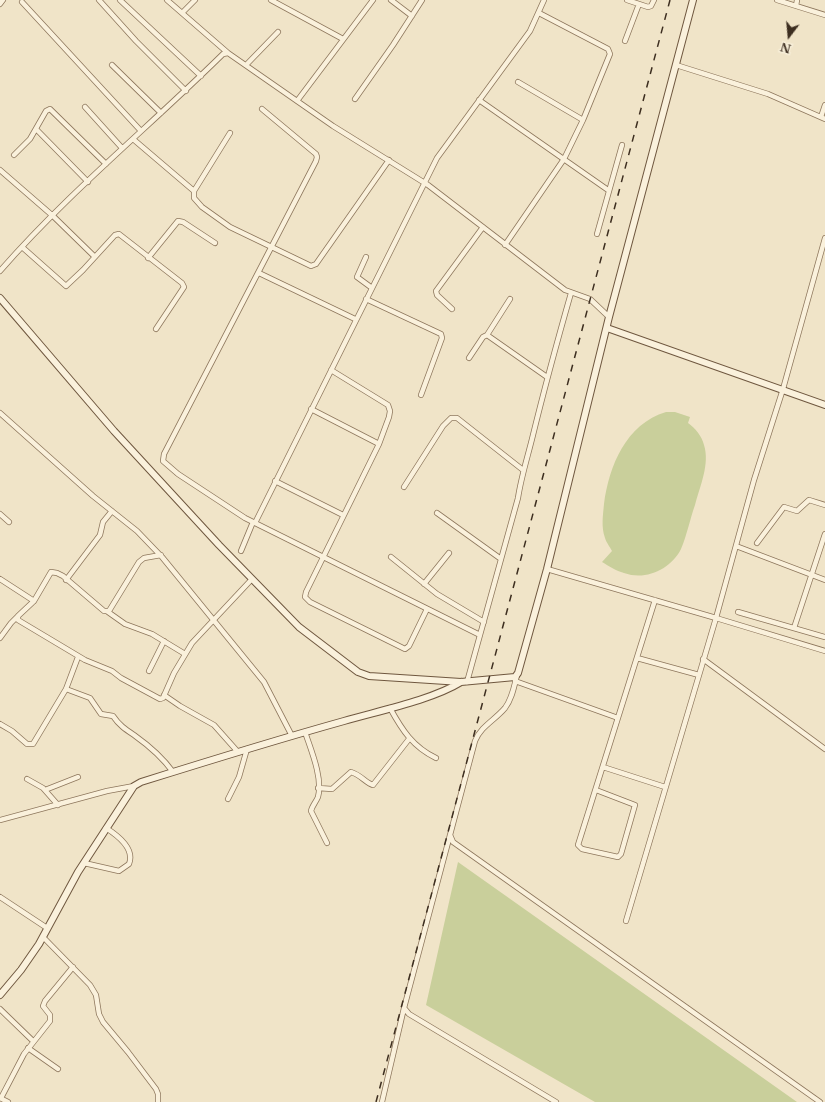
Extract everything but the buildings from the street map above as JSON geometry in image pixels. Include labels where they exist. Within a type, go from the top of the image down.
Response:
[{"type":"main road","points":[[0,298],[114,431],[252,579],[299,626],[358,672],[369,676],[464,682],[516,678],[547,569],[609,317],[693,0]]},
{"type":"main road","points":[[607,328],[825,404]]},
{"type":"main road","points":[[0,995],[21,970],[43,937],[84,863],[134,786],[247,749],[390,708],[450,689],[464,682]]},
{"type":"street","points":[[0,4],[3,0]]},
{"type":"street","points":[[99,0],[136,41],[186,90]]},
{"type":"street","points":[[120,0],[201,76]]},
{"type":"street","points":[[167,0],[228,53],[247,64],[333,126],[426,184],[505,245],[572,293],[590,299],[609,317]]},
{"type":"street","points":[[182,13],[195,0]]},
{"type":"street","points":[[271,0],[343,40]]},
{"type":"street","points":[[297,100],[373,0]]},
{"type":"street","points":[[391,0],[412,16]]},
{"type":"street","points":[[355,99],[422,0]]},
{"type":"street","points":[[241,551],[355,319],[426,184],[437,158],[530,31],[544,0]]},
{"type":"street","points":[[627,0],[648,7],[651,6],[654,0]]},
{"type":"street","points":[[777,0],[825,16]]},
{"type":"street","points":[[796,6],[797,0]]},
{"type":"street","points":[[22,2],[141,131]]},
{"type":"street","points":[[625,41],[639,4]]},
{"type":"street","points":[[505,245],[564,159],[583,120],[610,51],[539,13]]},
{"type":"street","points":[[247,64],[278,32]]},
{"type":"street","points":[[0,271],[22,247],[122,148],[223,54],[228,53]]},
{"type":"street","points":[[676,64],[768,94],[823,118],[825,105]]},
{"type":"street","points":[[112,65],[161,113]]},
{"type":"street","points":[[518,82],[583,120]]},
{"type":"street","points":[[479,100],[608,190]]},
{"type":"street","points":[[85,107],[122,148]]},
{"type":"street","points":[[14,155],[36,129],[46,111],[50,109],[106,164]]},
{"type":"street","points":[[262,109],[305,144],[318,158],[200,383],[163,458],[164,463],[178,474],[254,523],[480,635]]},
{"type":"street","points":[[36,129],[88,182]]},
{"type":"street","points":[[230,132],[194,191],[193,195],[196,201],[221,222],[308,265],[314,266],[389,160]]},
{"type":"street","points":[[133,139],[194,191]]},
{"type":"street","points":[[597,234],[608,190],[622,145]]},
{"type":"street","points":[[0,170],[53,216],[96,257]]},
{"type":"street","points":[[148,258],[178,221],[183,222],[215,243]]},
{"type":"street","points":[[452,310],[437,295],[436,291],[483,227]]},
{"type":"street","points":[[22,247],[66,286],[117,234],[124,236],[148,258],[182,283],[184,287],[156,329]]},
{"type":"street","points":[[626,921],[716,618],[754,480],[783,389],[823,253],[825,238]]},
{"type":"street","points":[[366,257],[357,277],[372,288]]},
{"type":"street","points":[[259,273],[355,319]]},
{"type":"street","points":[[464,682],[484,622],[518,498],[523,470],[547,377],[572,293]]},
{"type":"street","points":[[366,299],[441,334],[442,338],[421,395]]},
{"type":"street","points":[[469,358],[483,337],[487,335],[510,299]]},
{"type":"street","points":[[487,335],[547,377]]},
{"type":"street","points":[[331,370],[388,405],[390,411],[379,444],[306,592],[307,600],[405,649],[410,646],[427,609]]},
{"type":"street","points":[[311,409],[379,444]]},
{"type":"street","points":[[0,413],[93,496],[137,531],[161,555],[264,682],[292,736]]},
{"type":"street","points":[[404,487],[443,426],[451,418],[457,418],[523,470]]},
{"type":"street","points":[[275,481],[343,515]]},
{"type":"street","points":[[757,543],[780,509],[784,507],[797,510],[809,500],[825,505]]},
{"type":"street","points":[[66,580],[100,535],[103,522],[112,511]]},
{"type":"street","points":[[437,513],[501,559]]},
{"type":"street","points":[[0,514],[9,522]]},
{"type":"street","points":[[794,628],[825,534]]},
{"type":"street","points":[[736,546],[825,580]]},
{"type":"street","points":[[424,584],[449,553]]},
{"type":"street","points":[[108,612],[118,600],[139,562],[144,558],[161,555]]},
{"type":"street","points":[[390,557],[424,584],[484,622]]},
{"type":"street","points":[[547,569],[825,651]]},
{"type":"street","points":[[0,638],[18,616],[34,601],[51,572],[57,573],[125,624],[152,634],[185,654]]},
{"type":"street","points":[[0,579],[34,601]]},
{"type":"street","points":[[18,616],[20,622],[78,657],[112,671],[120,678],[155,698],[162,699],[185,654],[214,619],[252,579]]},
{"type":"street","points":[[596,790],[635,805],[621,854],[618,857],[613,857],[578,847],[618,718],[656,600]]},
{"type":"street","points":[[738,612],[825,637]]},
{"type":"street","points":[[149,671],[164,641]]},
{"type":"street","points":[[0,724],[12,731],[27,744],[32,745],[38,738],[66,689],[78,657]]},
{"type":"street","points":[[637,658],[699,675]]},
{"type":"street","points":[[703,659],[825,749]]},
{"type":"street","points":[[382,1102],[404,1008],[450,835],[481,730],[504,708],[513,693],[516,678],[618,718]]},
{"type":"street","points":[[66,689],[90,698],[101,714],[113,716],[118,724],[164,760],[173,772]]},
{"type":"street","points":[[164,695],[180,706],[214,725],[238,752]]},
{"type":"street","points":[[390,708],[409,739],[419,749],[436,758]]},
{"type":"street","points":[[305,732],[316,763],[318,788],[317,799],[311,811],[328,843]]},
{"type":"street","points":[[318,788],[332,789],[351,772],[361,776],[372,785],[409,739]]},
{"type":"street","points":[[228,799],[239,777],[247,749]]},
{"type":"street","points":[[603,767],[665,787]]},
{"type":"street","points":[[44,790],[78,777]]},
{"type":"street","points":[[27,779],[44,790],[58,804]]},
{"type":"street","points":[[0,820],[58,804],[134,786]]},
{"type":"street","points":[[84,863],[119,871],[129,864],[130,858],[122,840],[106,828]]},
{"type":"street","points":[[450,835],[456,844],[820,1102]]},
{"type":"street","points":[[0,897],[47,928]]},
{"type":"street","points":[[43,937],[73,967],[94,991],[100,1018],[156,1089],[159,1098],[158,1102]]},
{"type":"street","points":[[8,1102],[0,1098],[28,1048],[51,1018],[43,1009],[45,1001],[73,967]]},
{"type":"street","points":[[404,1008],[409,1014],[556,1102]]},
{"type":"street","points":[[0,1009],[33,1041]]},
{"type":"street","points":[[28,1048],[58,1069]]},
{"type":"green space","points":[[666,412],[675,412],[690,417],[688,423],[702,438],[706,452],[704,475],[685,538],[677,556],[657,572],[632,575],[618,571],[602,562],[612,551],[603,530],[603,512],[606,490],[615,461],[630,436],[640,426],[652,418]]},
{"type":"green space","points":[[458,862],[797,1102],[595,1102],[426,1005]]},
{"type":"railway","points":[[376,1102],[670,0]]}]
